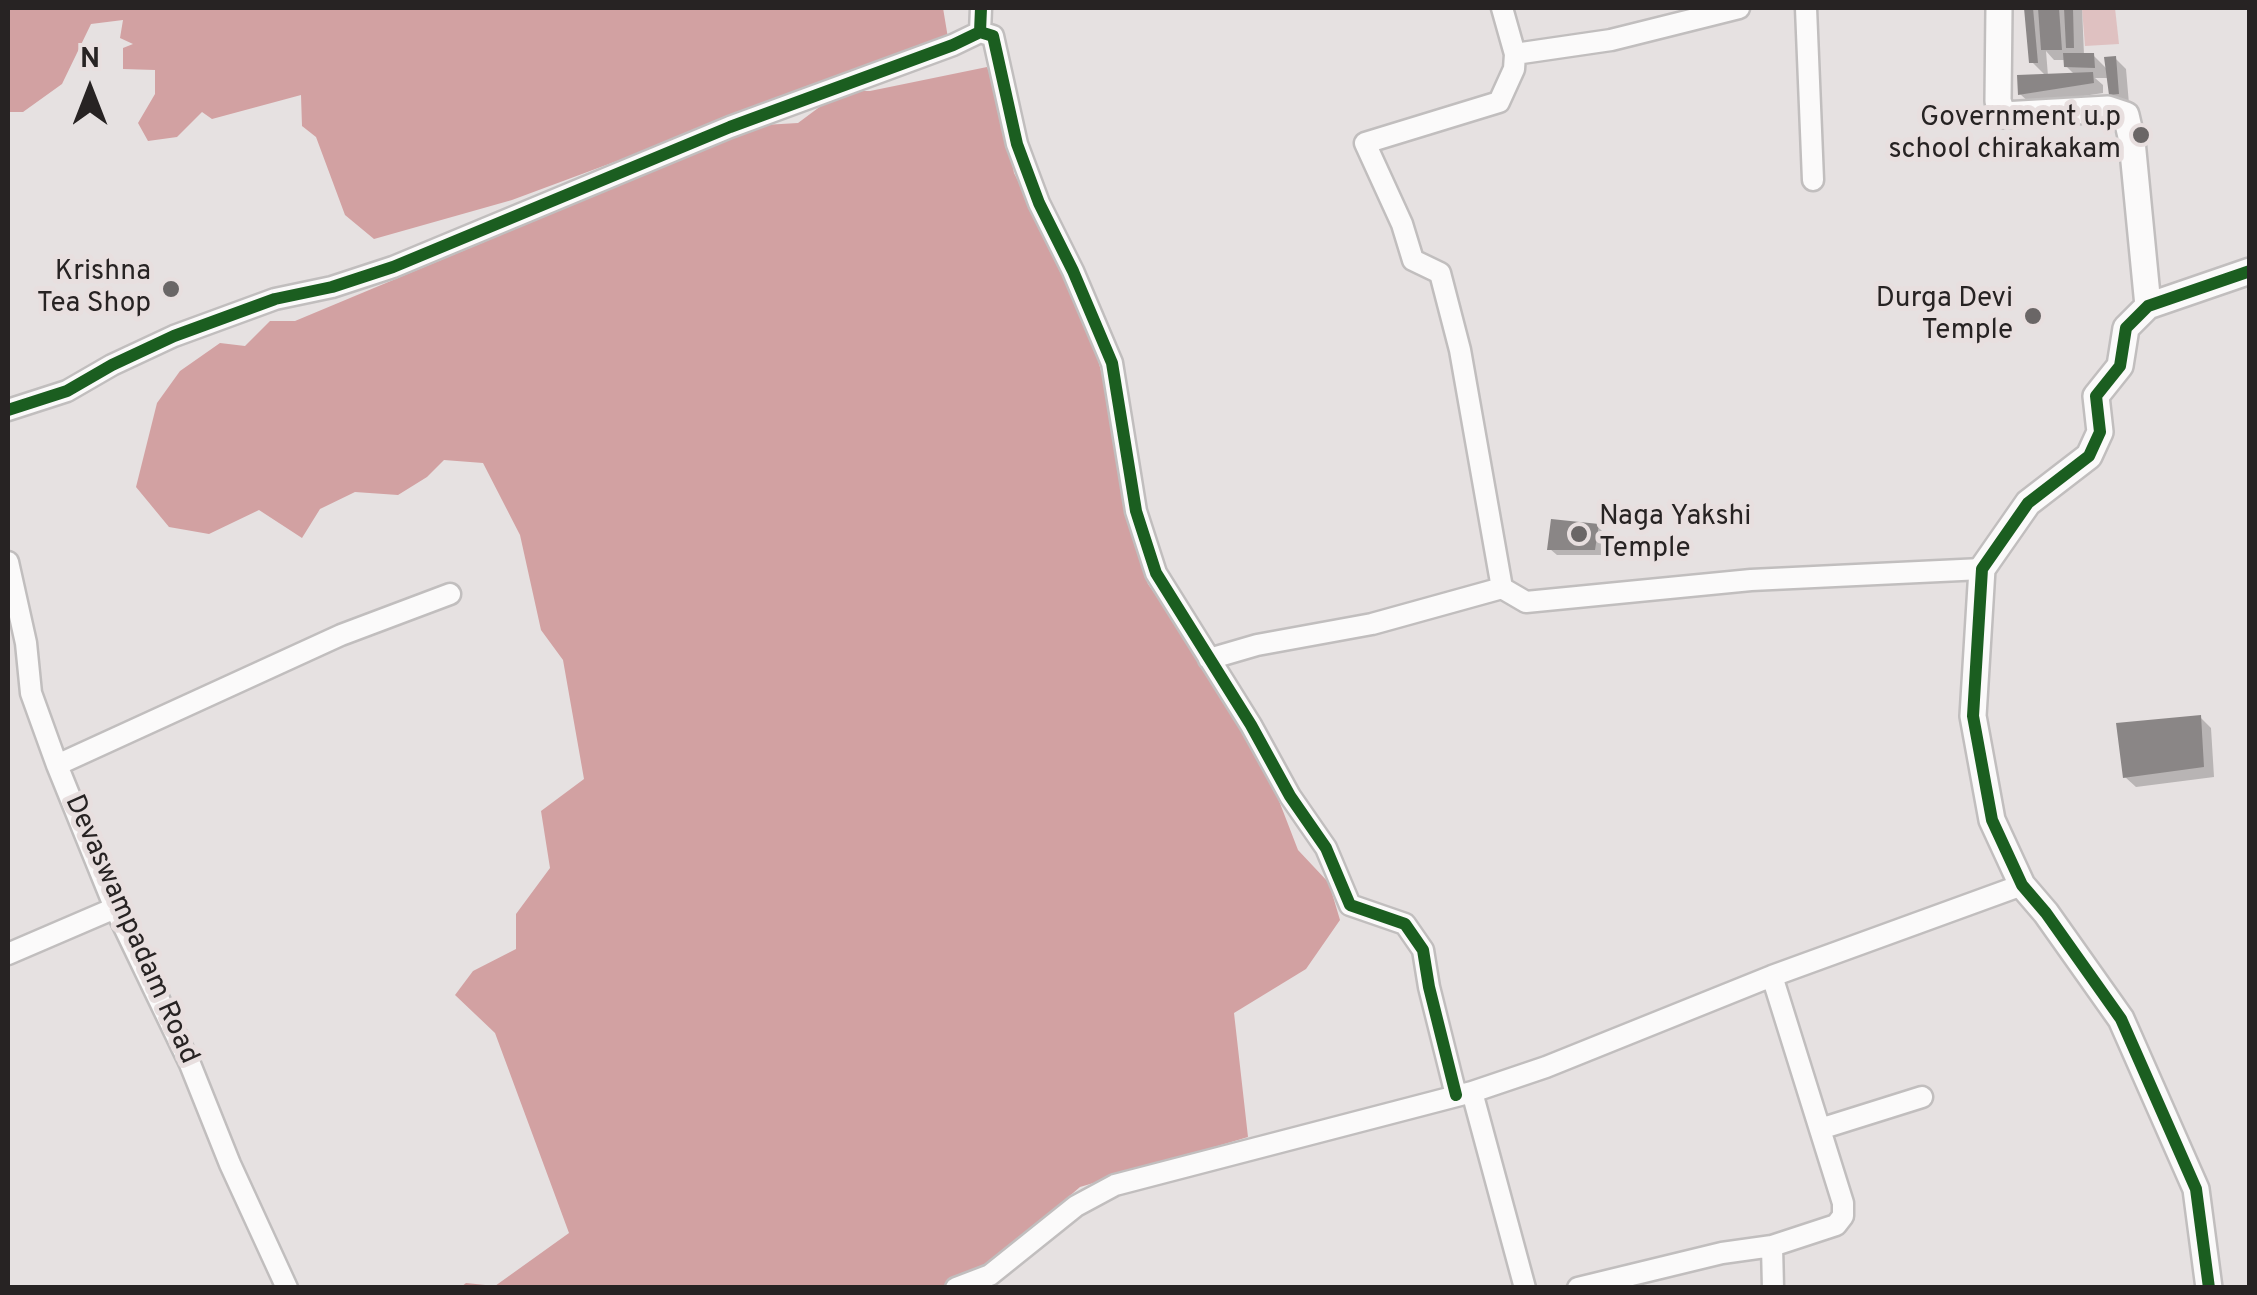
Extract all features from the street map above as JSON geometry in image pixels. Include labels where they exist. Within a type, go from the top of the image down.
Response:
[{"type":"street","points":[[980,32],[981,8]]},
{"type":"street","points":[[1502,8],[1515,54],[1514,69],[1498,102],[1365,143],[1402,224],[1413,260],[1440,273],[1460,350],[1502,588]]},
{"type":"street","points":[[1515,54],[1611,40],[1739,8]]},
{"type":"street","points":[[1806,8],[1813,180]]},
{"type":"street","points":[[1999,8],[1998,101],[2003,115],[2108,109],[2126,116],[2132,141],[2148,306]]},
{"type":"street","points":[[8,410],[66,391],[174,336],[275,299],[332,287],[394,266],[730,127],[980,32],[993,36],[1017,144],[1039,203],[1074,270],[1112,363],[1136,512],[1156,573],[1290,796],[1326,848],[1350,905],[1405,924],[1423,950],[1525,1288]]},
{"type":"street","points":[[2209,1288],[2196,1189],[2121,1019],[2022,885],[1992,820],[1973,716],[1982,569],[2028,503],[2089,456],[2100,432],[2096,396],[2120,366],[2126,328],[2148,306],[2250,271]]},
{"type":"street","name":"Devaswampadam Road","points":[[8,562],[26,644],[31,693],[57,765],[114,908],[190,1064],[230,1164],[287,1288]]},
{"type":"street","points":[[1209,659],[1372,624],[1502,588],[1526,602],[1752,580],[1982,569]]},
{"type":"street","points":[[57,765],[324,642],[450,594]]},
{"type":"street","points":[[956,1288],[990,1275],[1076,1206],[1115,1185],[1464,1094],[2022,885]]},
{"type":"street","points":[[8,954],[114,908]]},
{"type":"street","points":[[1578,1288],[1722,1253],[1772,1246],[1836,1225],[1843,1216],[1843,1202],[1772,976]]},
{"type":"street","points":[[1820,1129],[1922,1097]]},
{"type":"street","points":[[1772,1246],[1773,1288]]},
{"type":"shaded area","points":[[8,8],[943,8],[948,38],[512,200],[374,239],[345,215],[316,137],[302,126],[301,95],[212,119],[202,112],[177,137],[148,141],[138,123],[155,94],[155,70],[123,69],[123,48],[133,44],[120,38],[123,20],[91,24],[62,84],[23,112],[8,112]]},
{"type":"shaded area","points":[[2082,8],[2115,8],[2119,44],[2085,46]]},
{"type":"shaded area","points":[[987,67],[1001,102],[1014,173],[1085,312],[1110,404],[1128,523],[1148,584],[1213,675],[1276,793],[1298,850],[1329,883],[1340,920],[1306,969],[1234,1013],[1248,1137],[1080,1187],[977,1276],[948,1287],[461,1287],[466,1283],[495,1286],[569,1233],[495,1033],[455,995],[473,971],[516,949],[516,914],[550,868],[541,811],[584,779],[563,660],[541,630],[520,535],[483,463],[444,460],[427,477],[398,495],[355,492],[320,509],[302,538],[259,510],[209,534],[169,527],[136,487],[157,403],[180,371],[220,343],[245,346],[270,321],[295,321],[764,125],[798,123],[841,91],[870,91]]},
{"type":"building","points":[[2024,8],[2033,8],[2038,63],[2029,63]]},
{"type":"building","points":[[2038,8],[2059,8],[2062,50],[2041,50]]},
{"type":"building","points":[[2064,8],[2073,8],[2074,48],[2066,48]]},
{"type":"building","points":[[2063,53],[2094,53],[2095,68],[2064,67]]},
{"type":"building","points":[[2116,56],[2119,94],[2109,95],[2104,57]]},
{"type":"building","points":[[2093,72],[2094,83],[2018,95],[2017,75]]},
{"type":"building","points":[[1551,519],[1599,524],[1595,550],[1547,550]]},
{"type":"building","points":[[2201,715],[2204,767],[2123,778],[2116,723]]},
{"type":"cycle path","points":[[8,410],[67,391],[174,336],[275,299],[332,287],[393,267],[730,127],[953,45],[980,32],[981,8]]},
{"type":"cycle path","points":[[980,32],[993,36],[1017,144],[1039,203],[1112,363],[1136,511],[1156,573],[1251,725],[1290,796],[1326,848],[1350,905],[1405,924],[1423,950],[1456,1095]]},
{"type":"cycle path","points":[[2209,1288],[2196,1189],[2121,1019],[2022,885],[1992,820],[1973,716],[1982,569],[2028,503],[2089,456],[2100,432],[2096,396],[2120,366],[2126,328],[2148,306],[2250,271]]},
{"type":"place","name":"Government u.p school chirakakam","points":[[2141,135]]},
{"type":"place","name":"Krishna Tea Shop","points":[[171,289]]},
{"type":"place","name":"Durga Devi Temple","points":[[2033,316]]},
{"type":"place","name":"Naga Yakshi Temple","points":[[1579,534]]}]
